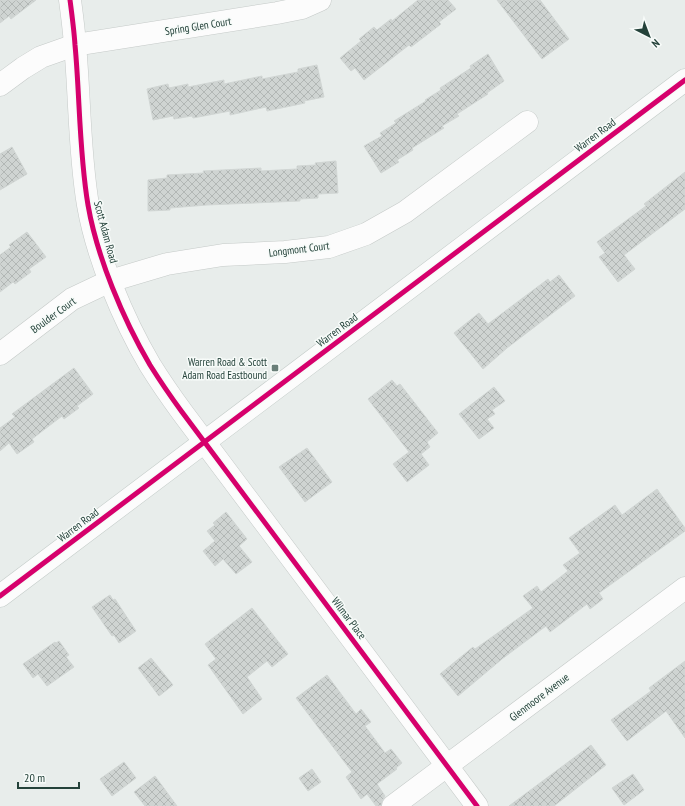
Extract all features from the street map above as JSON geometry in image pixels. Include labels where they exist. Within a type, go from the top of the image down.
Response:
[{"type":"street","name":"Scott Adam Road","points":[[70,0],[75,46],[84,183],[99,250],[110,281],[134,335],[150,365],[204,442]]},
{"type":"street","name":"Spring Glen Court","points":[[0,85],[41,57],[75,46],[277,13],[302,8],[320,0]]},
{"type":"street","name":"Warren Road","points":[[0,596],[685,80]]},
{"type":"street","name":"Longmont Court","points":[[110,281],[167,264],[223,255],[285,252],[329,247],[366,234],[405,212],[527,122]]},
{"type":"street","name":"Boulder Court","points":[[0,354],[72,299],[110,281]]},
{"type":"street","name":"Wilmar Place","points":[[204,442],[477,806]]},
{"type":"street","name":"Glenmoore Avenue","points":[[393,806],[685,588]]},
{"type":"building","points":[[0,0],[36,0],[11,19],[9,16],[0,23]]},
{"type":"building","points":[[418,0],[448,0],[456,9],[439,22],[441,24],[411,47],[409,45],[364,80],[355,68],[351,71],[340,58],[361,41],[359,39],[374,27],[377,30],[391,19],[392,21]]},
{"type":"building","points":[[497,0],[540,0],[569,39],[542,59]]},
{"type":"building","points":[[488,54],[504,81],[487,93],[488,94],[457,114],[459,116],[442,126],[444,128],[412,148],[413,150],[397,160],[399,162],[381,173],[364,146],[382,136],[380,133],[396,123],[394,121],[426,101],[425,100],[441,90],[440,88],[471,68],[470,66]]},
{"type":"building","points":[[317,65],[324,97],[304,101],[305,103],[267,111],[266,107],[230,115],[230,111],[193,118],[192,116],[174,119],[173,116],[153,120],[147,89],[168,84],[169,88],[188,84],[188,87],[224,80],[224,84],[262,76],[262,79],[298,72],[298,69]]},
{"type":"building","points":[[12,147],[27,174],[0,190],[0,154]]},
{"type":"building","points":[[336,161],[338,193],[318,194],[318,198],[300,199],[300,201],[207,205],[170,208],[170,210],[148,211],[148,180],[167,178],[167,175],[204,173],[203,171],[261,168],[261,171],[297,169],[297,166],[316,165],[315,163]]},
{"type":"building","points":[[685,172],[685,209],[624,255],[635,269],[618,282],[599,257],[605,253],[597,242],[646,206],[644,204]]},
{"type":"building","points":[[27,232],[46,257],[29,269],[31,272],[15,284],[13,282],[0,292],[0,255],[11,247],[9,245]]},
{"type":"building","points":[[559,275],[575,296],[507,348],[483,369],[454,333],[479,313],[488,324],[548,279],[550,282]]},
{"type":"building","points":[[74,368],[93,394],[77,406],[79,408],[64,419],[62,416],[32,439],[34,442],[17,454],[9,443],[0,451],[0,428],[15,417],[12,414]]},
{"type":"building","points":[[392,380],[397,386],[400,384],[438,433],[427,442],[430,447],[421,454],[429,465],[407,482],[393,464],[409,452],[368,399]]},
{"type":"building","points":[[494,387],[505,401],[492,410],[495,414],[487,419],[494,428],[479,439],[459,414]]},
{"type":"building","points":[[307,448],[332,482],[305,502],[279,467]]},
{"type":"building","points":[[657,489],[685,528],[685,531],[599,593],[603,599],[590,609],[587,604],[550,632],[546,626],[502,659],[458,696],[440,674],[473,647],[475,649],[533,608],[523,596],[537,586],[541,592],[568,571],[563,565],[580,553],[569,538],[615,505],[622,515]]},
{"type":"building","points":[[226,512],[247,539],[239,546],[252,562],[236,574],[223,559],[215,566],[203,551],[215,541],[207,531],[215,525],[213,523]]},
{"type":"building","points":[[110,595],[113,600],[115,599],[136,631],[119,643],[114,635],[112,636],[92,607]]},
{"type":"building","points":[[252,608],[288,654],[272,667],[267,661],[247,677],[262,699],[243,714],[208,665],[216,659],[205,644]]},
{"type":"building","points":[[59,641],[69,655],[66,657],[74,667],[47,686],[38,674],[33,678],[23,664],[55,642],[56,643]]},
{"type":"building","points":[[151,658],[173,685],[159,696],[138,668]]},
{"type":"building","points":[[685,661],[685,738],[666,711],[627,741],[611,720],[651,691],[649,688]]},
{"type":"building","points":[[327,675],[356,714],[361,709],[371,722],[365,726],[385,753],[391,749],[402,763],[396,768],[397,769],[377,784],[385,796],[381,806],[376,806],[367,794],[361,799],[346,777],[352,772],[296,698]]},
{"type":"building","points":[[591,745],[606,765],[554,806],[509,806]]},
{"type":"building","points":[[124,762],[136,778],[112,796],[100,779]]},
{"type":"building","points":[[312,769],[321,782],[308,791],[299,778]]},
{"type":"building","points":[[633,774],[644,790],[624,805],[612,788]]},
{"type":"building","points":[[155,776],[177,806],[145,806],[134,792]]},
{"type":"cycle path","points":[[70,0],[77,65],[81,145],[88,205],[92,225],[104,266],[130,328],[150,365],[178,406],[477,806]]},
{"type":"cycle path","points":[[0,596],[685,80]]},
{"type":"place","name":"Warren Road & Scott Adam Road Eastbound","points":[[275,368]]}]
